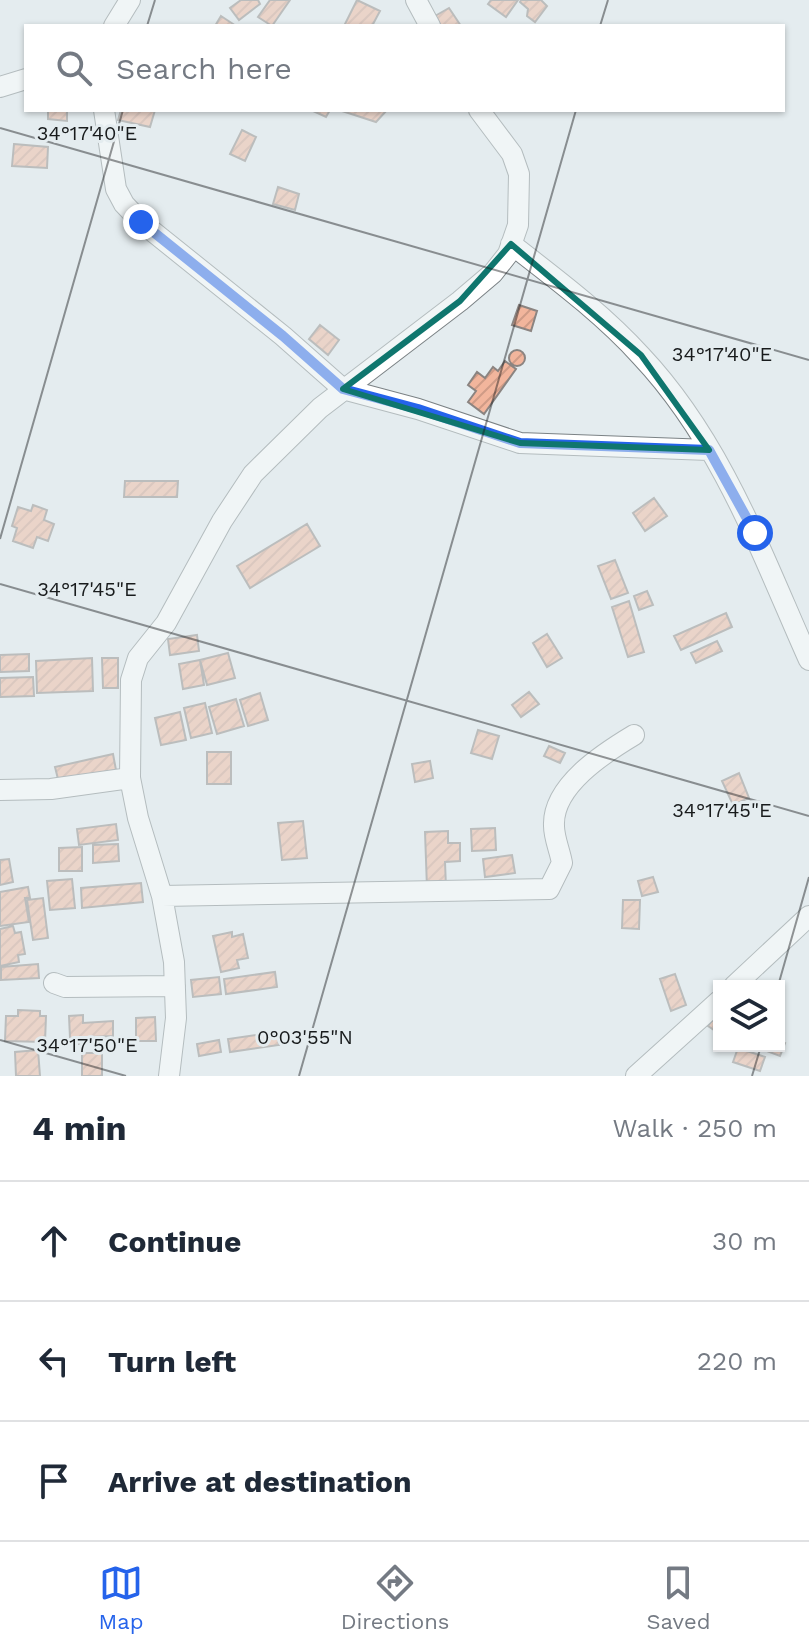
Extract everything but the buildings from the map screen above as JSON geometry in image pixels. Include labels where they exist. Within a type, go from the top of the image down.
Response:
[{"type":"street","points":[[115,24],[130,0]]},
{"type":"street","points":[[416,0],[429,24]]},
{"type":"street","points":[[0,87],[24,80]]},
{"type":"street","points":[[104,112],[116,189],[124,204],[141,222],[283,336],[343,389],[418,409],[520,443],[709,450]]},
{"type":"street","points":[[169,1076],[176,1018],[174,962],[162,896],[138,818],[130,778],[131,680],[138,658],[155,641],[222,521],[253,474],[320,408],[493,273],[508,254],[518,225],[519,174],[512,154],[480,112]]},
{"type":"street","points":[[511,244],[558,280],[641,355],[697,428],[755,533],[809,660]]},
{"type":"street","points":[[162,896],[549,889],[562,863],[553,824],[561,796],[600,756],[634,735]]},
{"type":"street","points":[[0,790],[51,789],[130,778]]},
{"type":"street","points":[[740,980],[809,916]]},
{"type":"street","points":[[54,983],[65,987],[175,986]]},
{"type":"street","points":[[636,1076],[713,1006]]},
{"type":"highlighted area","points":[[511,244],[641,355],[709,450],[520,443],[343,389],[460,301]]},
{"type":"route","points":[[141,222],[283,336],[343,389],[418,409],[520,443],[709,450],[755,533]]}]
